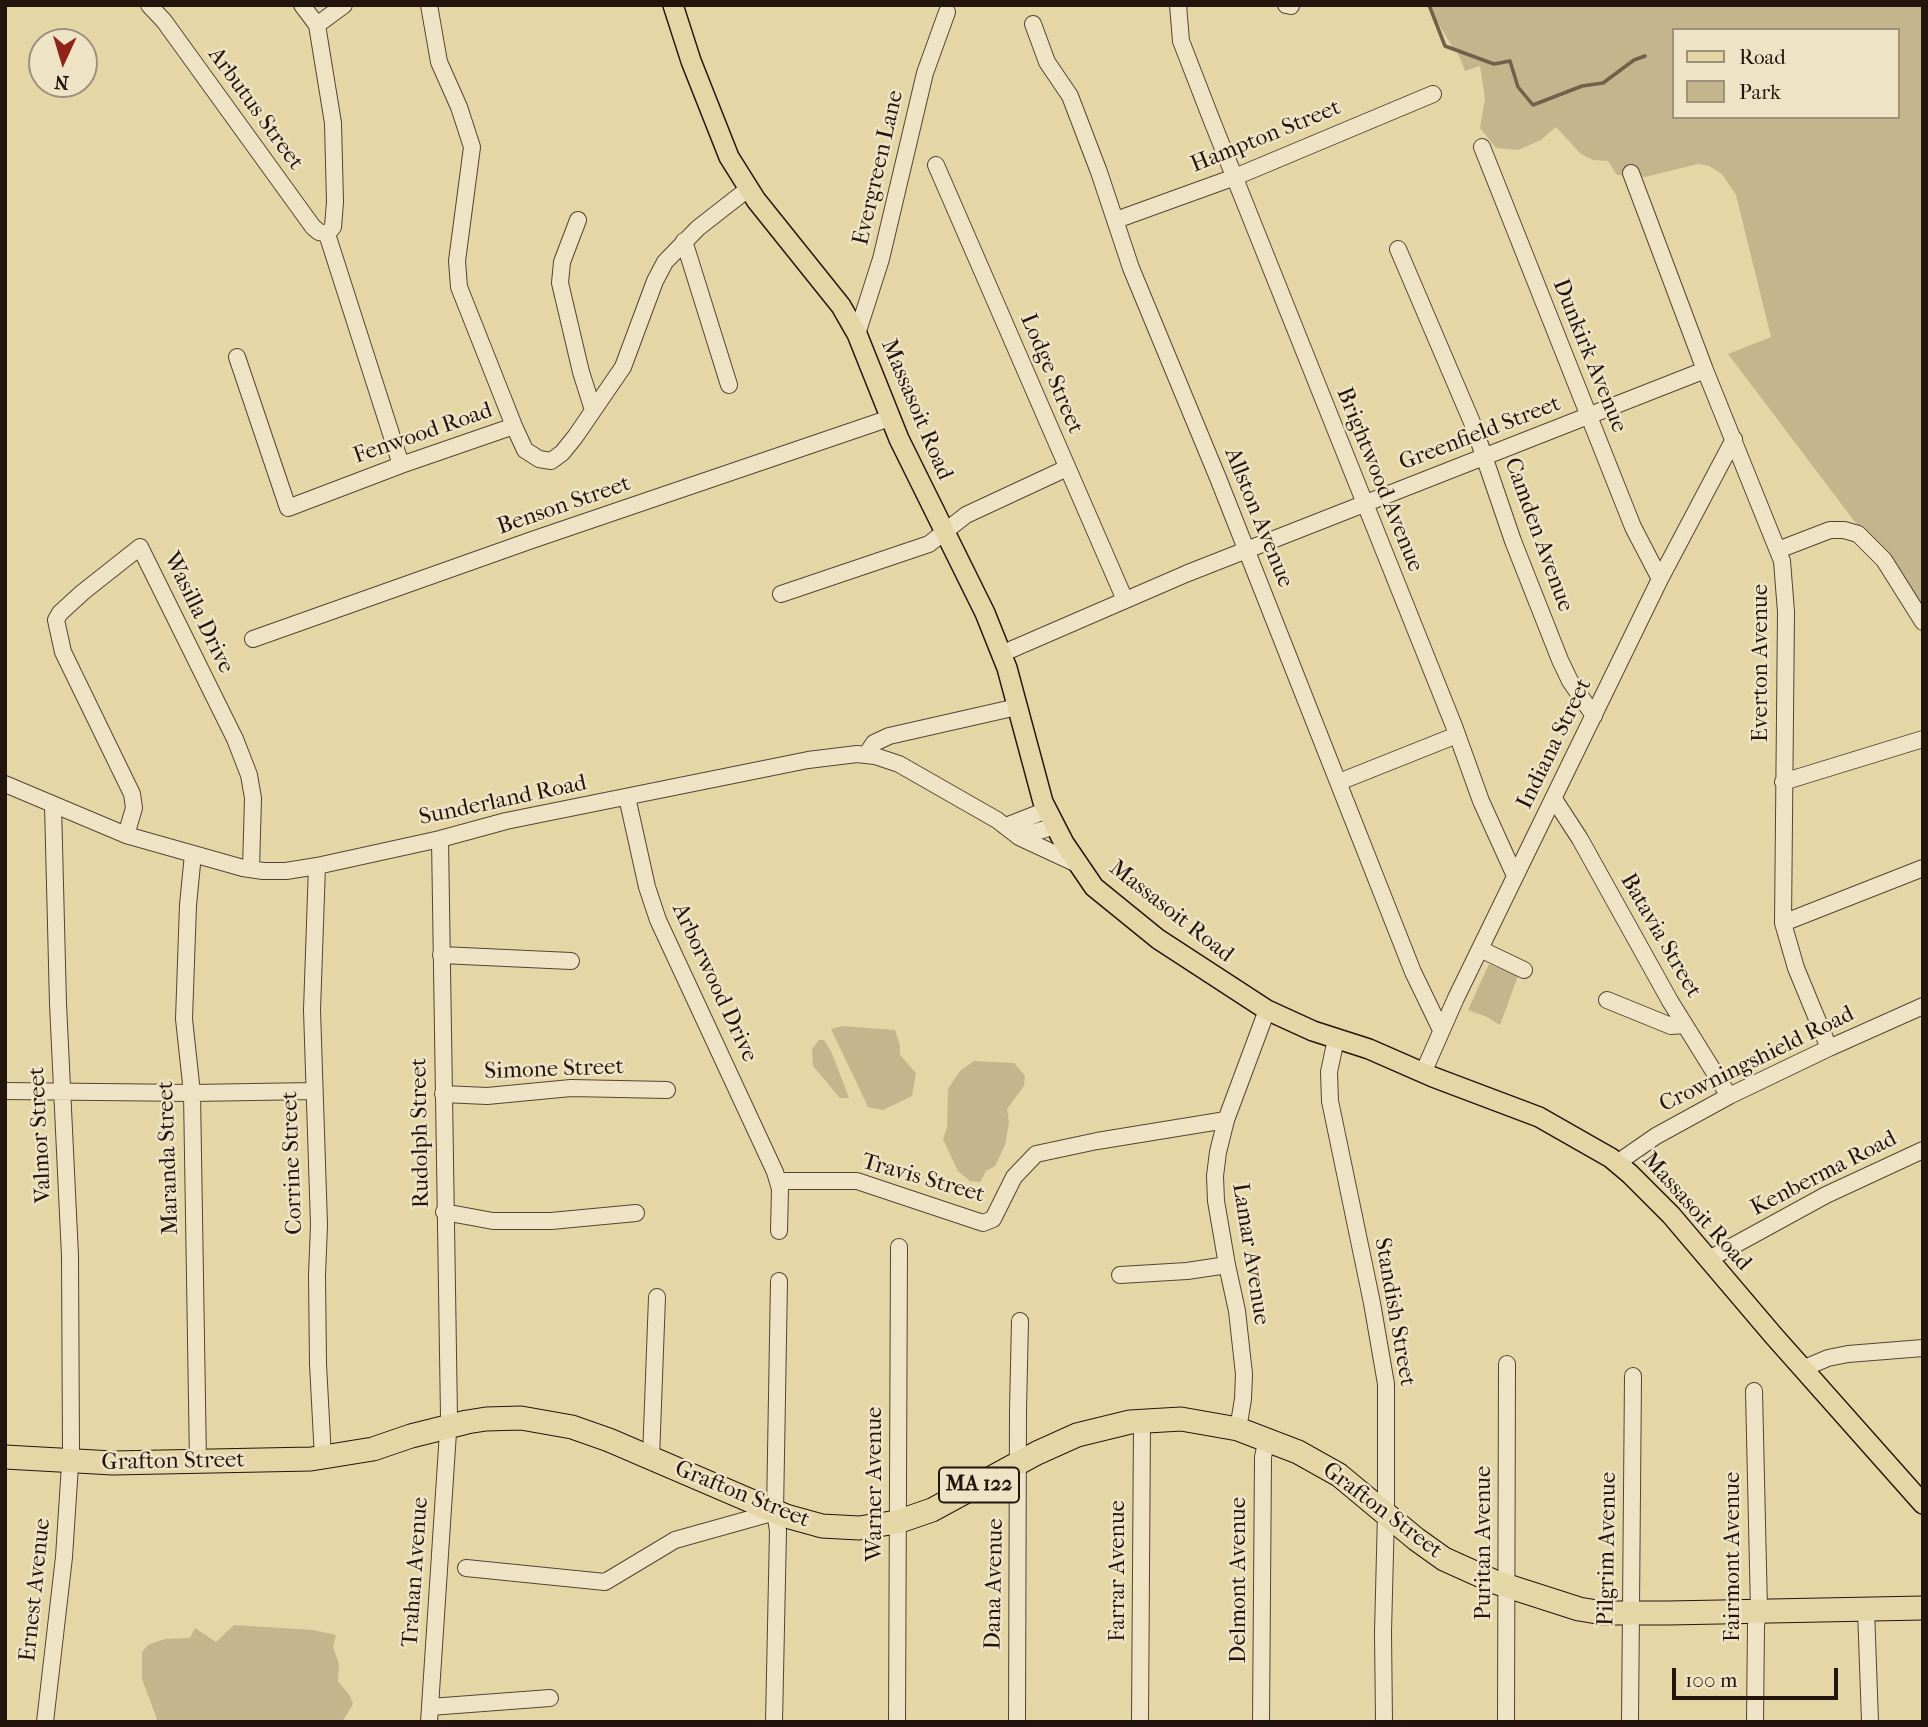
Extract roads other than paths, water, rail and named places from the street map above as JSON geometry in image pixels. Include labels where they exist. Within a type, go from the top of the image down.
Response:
[{"type":"highway","name":"Grafton Street","points":[[5,1457],[71,1462],[323,1458],[373,1449],[448,1426],[505,1417],[538,1420],[590,1433],[775,1512],[841,1529],[897,1522],[948,1502],[1018,1463],[1077,1435],[1112,1425],[1142,1421],[1200,1420],[1267,1438],[1325,1466],[1444,1559],[1507,1587],[1579,1609],[1603,1613],[1630,1613],[1923,1608]]},
{"type":"main road","name":"Massasoit Road","points":[[673,5],[729,157],[748,189],[841,306],[857,334],[890,418],[985,613],[1009,675],[1037,783],[1051,818],[1077,864],[1102,895],[1200,969],[1266,1010],[1539,1117],[1617,1163],[1671,1215],[1802,1369],[1923,1504]]},
{"type":"street","name":"Arbutus Street","points":[[149,5],[164,21],[313,227],[327,234]]},
{"type":"street","points":[[302,5],[317,25],[333,123],[333,227],[327,234],[401,465]]},
{"type":"street","points":[[317,25],[344,5]]},
{"type":"street","points":[[429,5],[439,62],[459,107],[472,147],[457,261],[459,287],[514,426]]},
{"type":"street","name":"Brightwood Avenue","points":[[1178,5],[1181,41],[1203,99],[1482,801],[1515,876]]},
{"type":"street","name":"Evergreen Lane","points":[[857,334],[881,259],[925,74],[947,12]]},
{"type":"street","name":"Allston Avenue","points":[[1034,24],[1047,62],[1070,96],[1135,278],[1247,551],[1413,972],[1441,1030]]},
{"type":"street","name":"Hampton Street","points":[[1116,220],[1235,177],[1433,94]]},
{"type":"street","name":"Dunkirk Avenue","points":[[1482,147],[1640,544],[1660,579]]},
{"type":"street","name":"Lodge Street","points":[[936,165],[1125,600]]},
{"type":"street","name":"Everton Avenue","points":[[1631,173],[1705,370],[1778,550],[1784,577],[1786,612],[1783,923],[1796,968],[1829,1048]]},
{"type":"street","name":"Fenwood Road","points":[[237,357],[288,508],[514,426],[526,450],[539,459],[551,461],[568,447],[623,367],[659,271],[684,241],[748,189]]},
{"type":"street","points":[[578,220],[562,262],[560,284],[593,410]]},
{"type":"street","points":[[684,241],[729,385]]},
{"type":"street","name":"Camden Avenue","points":[[1398,248],[1485,456],[1513,541],[1560,660],[1570,681],[1594,716]]},
{"type":"street","name":"Greenfield Street","points":[[1001,654],[1125,600],[1705,370]]},
{"type":"street","name":"Benson Street","points":[[253,639],[890,418]]},
{"type":"street","name":"Indiana Street","points":[[1423,1073],[1441,1030],[1660,579],[1734,439]]},
{"type":"street","points":[[781,594],[929,544],[966,515],[1067,468]]},
{"type":"street","points":[[1778,550],[1830,530],[1855,533],[1866,540],[1884,560],[1923,622]]},
{"type":"street","name":"Wasilla Drive","points":[[126,835],[134,808],[132,794],[63,652],[56,620],[83,592],[140,547],[235,739],[249,775],[253,798],[251,870]]},
{"type":"street","points":[[866,755],[874,743],[889,736],[1017,707]]},
{"type":"street","points":[[1339,782],[1457,735]]},
{"type":"street","points":[[1783,782],[1923,739]]},
{"type":"street","name":"Sunderland Road","points":[[5,784],[126,835],[251,870],[286,871],[440,839],[506,821],[816,759],[846,754],[866,755],[884,759],[914,772],[1006,826],[1019,837],[1077,864]]},
{"type":"street","name":"Arborwood Drive","points":[[627,797],[658,920],[731,1073],[778,1181]]},
{"type":"street","name":"Batavia Street","points":[[1553,799],[1580,839],[1685,1025],[1729,1096]]},
{"type":"street","name":"Valmor Street","points":[[53,806],[69,1256],[71,1462]]},
{"type":"street","points":[[1006,826],[1051,818]]},
{"type":"street","points":[[1019,837],[1051,818]]},
{"type":"street","name":"Rudolph Street","points":[[440,839],[448,1426]]},
{"type":"street","name":"Maranda Street","points":[[193,854],[188,905],[184,1019],[192,1093],[198,1462]]},
{"type":"street","name":"Corrine Street","points":[[317,866],[312,994],[319,1225],[318,1364],[323,1458]]},
{"type":"street","points":[[1783,923],[1923,868]]},
{"type":"street","points":[[1480,949],[1524,970]]},
{"type":"street","points":[[442,955],[571,961]]},
{"type":"street","points":[[1607,1000],[1671,1026],[1685,1025]]},
{"type":"street","name":"Crowningshield Road","points":[[1617,1163],[1656,1136],[1729,1096],[1923,1006]]},
{"type":"street","name":"Lamar Avenue","points":[[1238,1429],[1244,1374],[1237,1311],[1215,1187],[1218,1152],[1226,1120],[1266,1010]]},
{"type":"street","name":"Standish Street","points":[[1336,1039],[1329,1072],[1330,1101],[1386,1384],[1384,1722]]},
{"type":"street","name":"Simone Street","points":[[443,1094],[487,1096],[571,1088],[667,1090]]},
{"type":"street","points":[[5,1091],[313,1091]]},
{"type":"street","name":"Travis Street","points":[[778,1181],[857,1181],[984,1223],[993,1219],[1014,1177],[1036,1154],[1226,1120]]},
{"type":"street","name":"Kenberma Road","points":[[1709,1259],[1826,1195],[1923,1150]]},
{"type":"street","points":[[778,1181],[779,1231]]},
{"type":"street","points":[[444,1212],[493,1221],[565,1220],[636,1213]]},
{"type":"street","name":"Warner Avenue","points":[[897,1722],[899,1247]]},
{"type":"street","points":[[1120,1275],[1186,1271],[1227,1265]]},
{"type":"street","points":[[774,1722],[779,1281]]},
{"type":"street","points":[[651,1458],[657,1297]]},
{"type":"street","name":"Dana Avenue","points":[[1017,1722],[1020,1321]]},
{"type":"street","points":[[1802,1369],[1828,1358],[1848,1354],[1923,1348]]},
{"type":"street","name":"Puritan Avenue","points":[[1506,1722],[1507,1364]]},
{"type":"street","name":"Pilgrim Avenue","points":[[1630,1722],[1633,1376]]},
{"type":"street","name":"Fairmont Avenue","points":[[1754,1391],[1759,1611],[1756,1625],[1755,1722]]},
{"type":"street","name":"Farrar Avenue","points":[[1140,1722],[1142,1421]]},
{"type":"street","name":"Trahan Avenue","points":[[429,1714],[448,1426]]},
{"type":"street","name":"Delmont Avenue","points":[[1261,1722],[1263,1457],[1267,1438]]},
{"type":"street","name":"Ernest Avenue","points":[[45,1722],[63,1576],[71,1462]]},
{"type":"street","points":[[466,1568],[605,1582],[675,1540],[775,1512]]},
{"type":"street","points":[[1866,1609],[1870,1722]]},
{"type":"street","points":[[429,1714],[551,1698]]},
{"type":"waterway","points":[[1429,5],[1445,46],[1494,64],[1510,61],[1518,87],[1533,105],[1582,86],[1603,83],[1634,60],[1645,56]]}]
